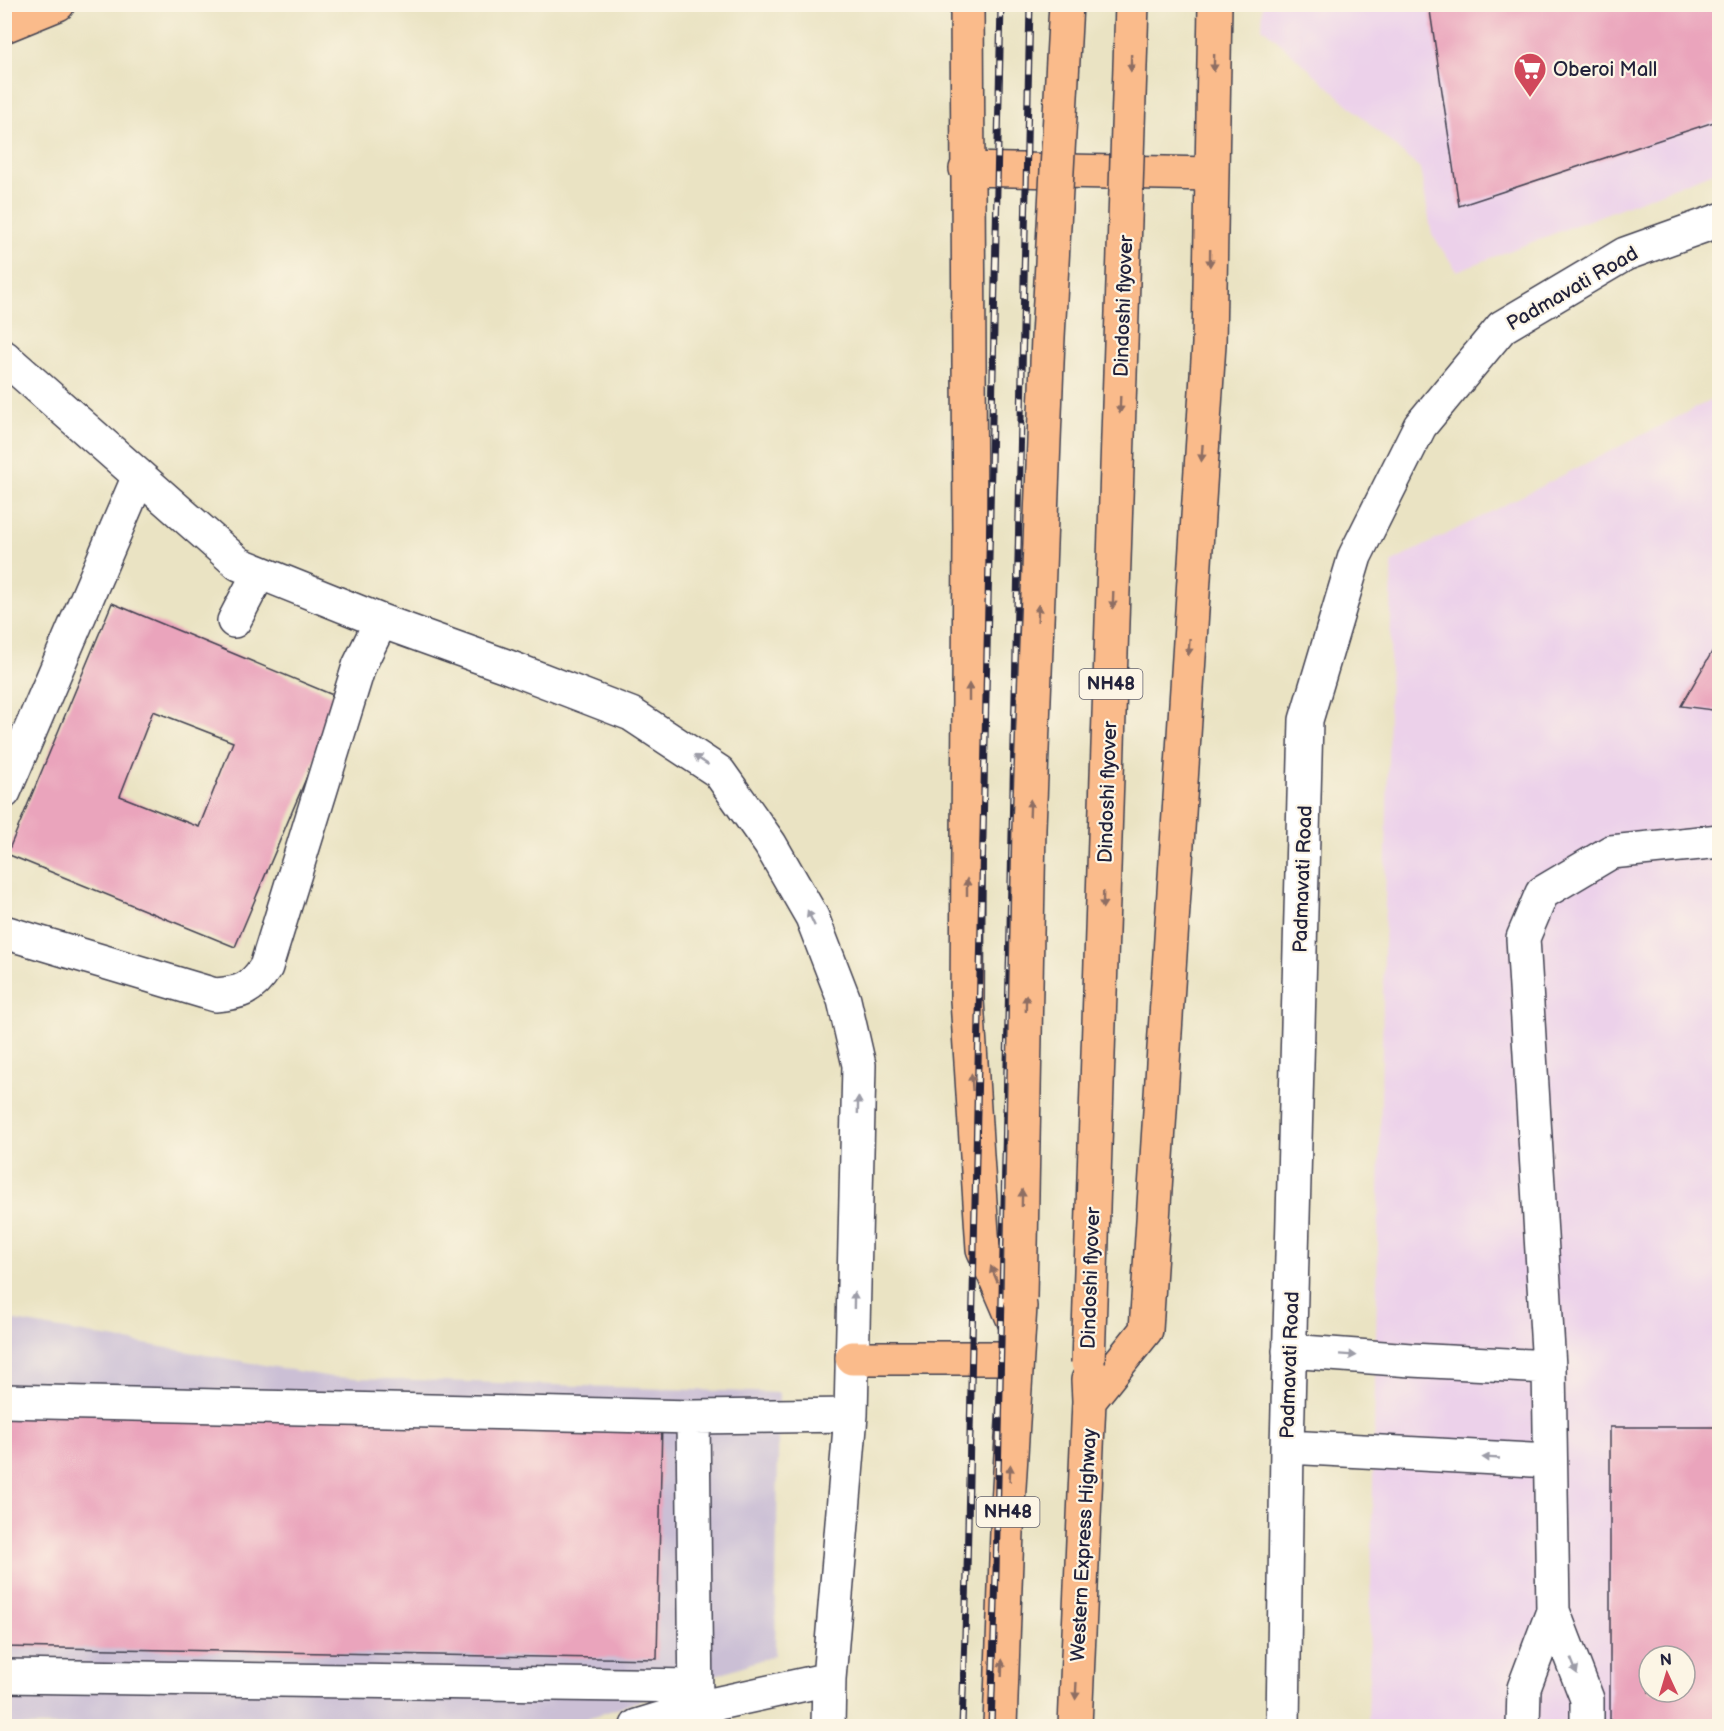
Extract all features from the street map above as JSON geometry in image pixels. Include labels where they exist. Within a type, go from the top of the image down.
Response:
[{"type":"main road","points":[[4,26],[58,4]]},
{"type":"main road","points":[[852,1358],[1018,1328],[984,1249],[967,1000],[969,526],[967,4]]},
{"type":"main road","name":"NH48","points":[[1000,1726],[1008,1504],[1018,1328],[1029,828],[1048,337],[1066,4]]},
{"type":"main road","name":"Dindoshi flyover","points":[[1088,1363],[1132,4]]},
{"type":"main road","points":[[1089,1401],[1146,1330],[1209,344],[1215,4]]},
{"type":"main road","points":[[966,169],[1212,174]]},
{"type":"main road","name":"Western Express Highway","points":[[1075,1726],[1089,1401],[1088,1363]]},
{"type":"street","name":"Padmavati Road","points":[[1283,1726],[1287,1447],[1306,720],[1355,556],[1420,426],[1502,327],[1625,254],[1719,220]]},
{"type":"street","points":[[4,357],[239,564],[381,621],[631,714],[719,772],[770,844],[812,917],[844,1000],[859,1065],[852,1415],[829,1679],[828,1726]]},
{"type":"street","points":[[4,792],[140,476]]},
{"type":"street","points":[[234,621],[259,573]]},
{"type":"street","points":[[4,932],[214,995],[238,993],[256,983],[266,967],[359,666],[381,621]]},
{"type":"street","points":[[1587,1726],[1587,1698],[1553,1611],[1549,1367],[1523,938],[1542,893],[1611,852],[1719,841]]},
{"type":"street","points":[[1290,1351],[1549,1367]]},
{"type":"street","points":[[4,1401],[693,1417],[852,1415]]},
{"type":"street","points":[[693,1417],[696,1697]]},
{"type":"street","points":[[1287,1447],[1550,1461]]},
{"type":"street","points":[[1523,1726],[1524,1688],[1553,1611]]},
{"type":"street","points":[[4,1676],[696,1697],[829,1679]]},
{"type":"street","points":[[637,1726],[696,1697]]},
{"type":"shaded area","name":"Oberoi Mall","points":[[1263,4],[1719,5],[1719,170],[1457,271],[1432,235],[1420,169],[1262,27]]},
{"type":"shaded area","points":[[1719,396],[1719,1726],[1368,1726],[1392,562]]},
{"type":"shaded area","points":[[4,1319],[331,1377],[779,1393],[775,1655],[566,1726],[5,1726]]},
{"type":"building","points":[[1429,4],[1720,4],[1720,120],[1459,206]]},
{"type":"building","points":[[112,603],[340,698],[235,947],[7,854]],"holes":[[[153,711],[233,742],[199,827],[120,796]]]},
{"type":"building","points":[[1720,638],[1720,711],[1681,706]]},
{"type":"building","points":[[4,1409],[662,1421],[657,1659],[4,1647]]},
{"type":"building","points":[[1610,1427],[1720,1427],[1720,1726],[1610,1726]]},
{"type":"railway","points":[[962,1726],[1001,4]]},
{"type":"railway","points":[[991,1726],[1030,4]]},
{"type":"place","name":"Oberoi Mall","points":[[1530,98]]}]
